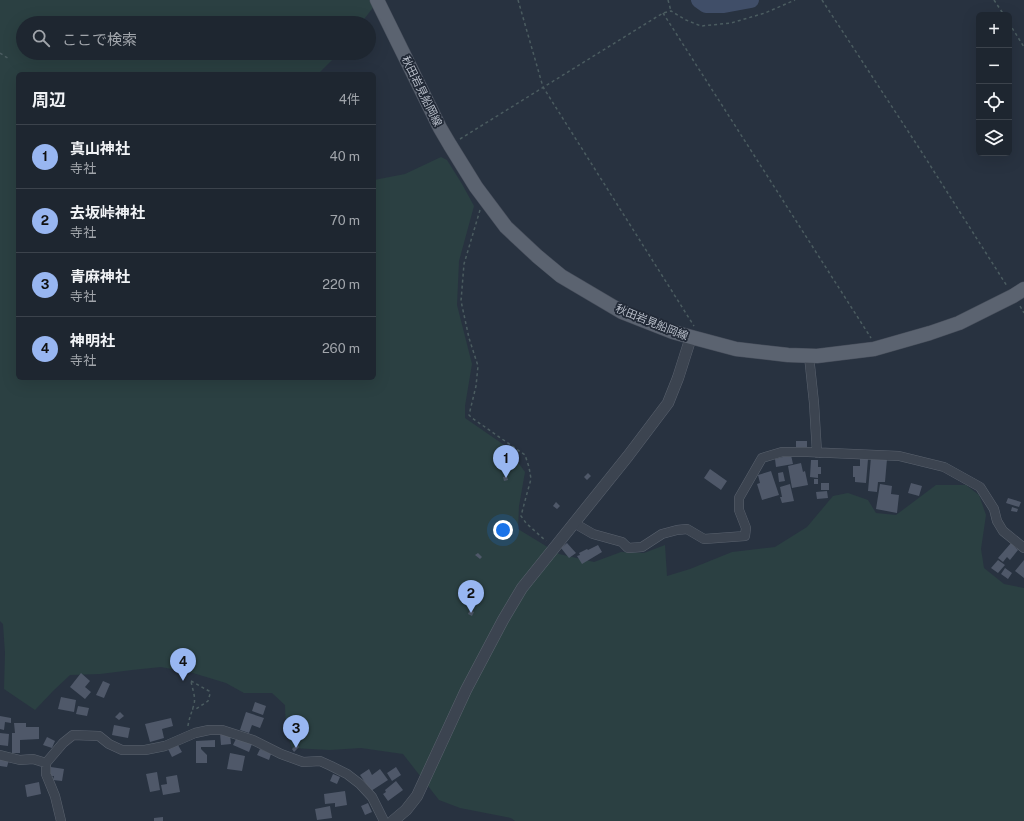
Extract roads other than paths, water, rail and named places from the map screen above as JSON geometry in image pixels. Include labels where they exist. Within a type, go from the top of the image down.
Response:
[{"type":"main road","name":"秋田岩見船岡線","points":[[378,0],[440,128],[476,187],[506,227],[561,276],[622,312],[673,332],[736,349],[788,355],[817,356],[877,348],[930,333],[959,323],[1019,292]]},
{"type":"street","points":[[393,821],[406,810],[417,796],[466,690],[503,620],[522,588],[628,456],[668,403],[696,339]]},
{"type":"street","points":[[809,356],[817,453]]},
{"type":"street","points":[[574,523],[593,534],[622,542],[628,548],[642,547],[662,534],[677,530],[687,529],[704,539],[745,536],[746,528],[739,510],[739,498],[762,458],[782,452],[899,456],[944,467],[980,487],[994,509],[997,521],[1003,531],[1024,548]]},
{"type":"street","points":[[61,821],[55,796],[46,774],[46,764],[63,743],[73,735],[99,736],[109,744],[122,750],[145,750],[165,746],[195,733],[209,730],[222,730],[253,740],[281,754],[303,762],[320,762],[347,774],[360,784],[372,797],[384,821]]},
{"type":"street","points":[[0,755],[20,760],[33,760],[46,764]]},
{"type":"waterway","points":[[699,0],[706,5],[724,5],[751,0]]},
{"type":"place","name":"真山神社","points":[[506,478]]},
{"type":"place","name":"去坂峠神社","points":[[471,613]]},
{"type":"place","name":"神明社","points":[[183,681]]},
{"type":"place","name":"青麻神社","points":[[296,748]]}]
